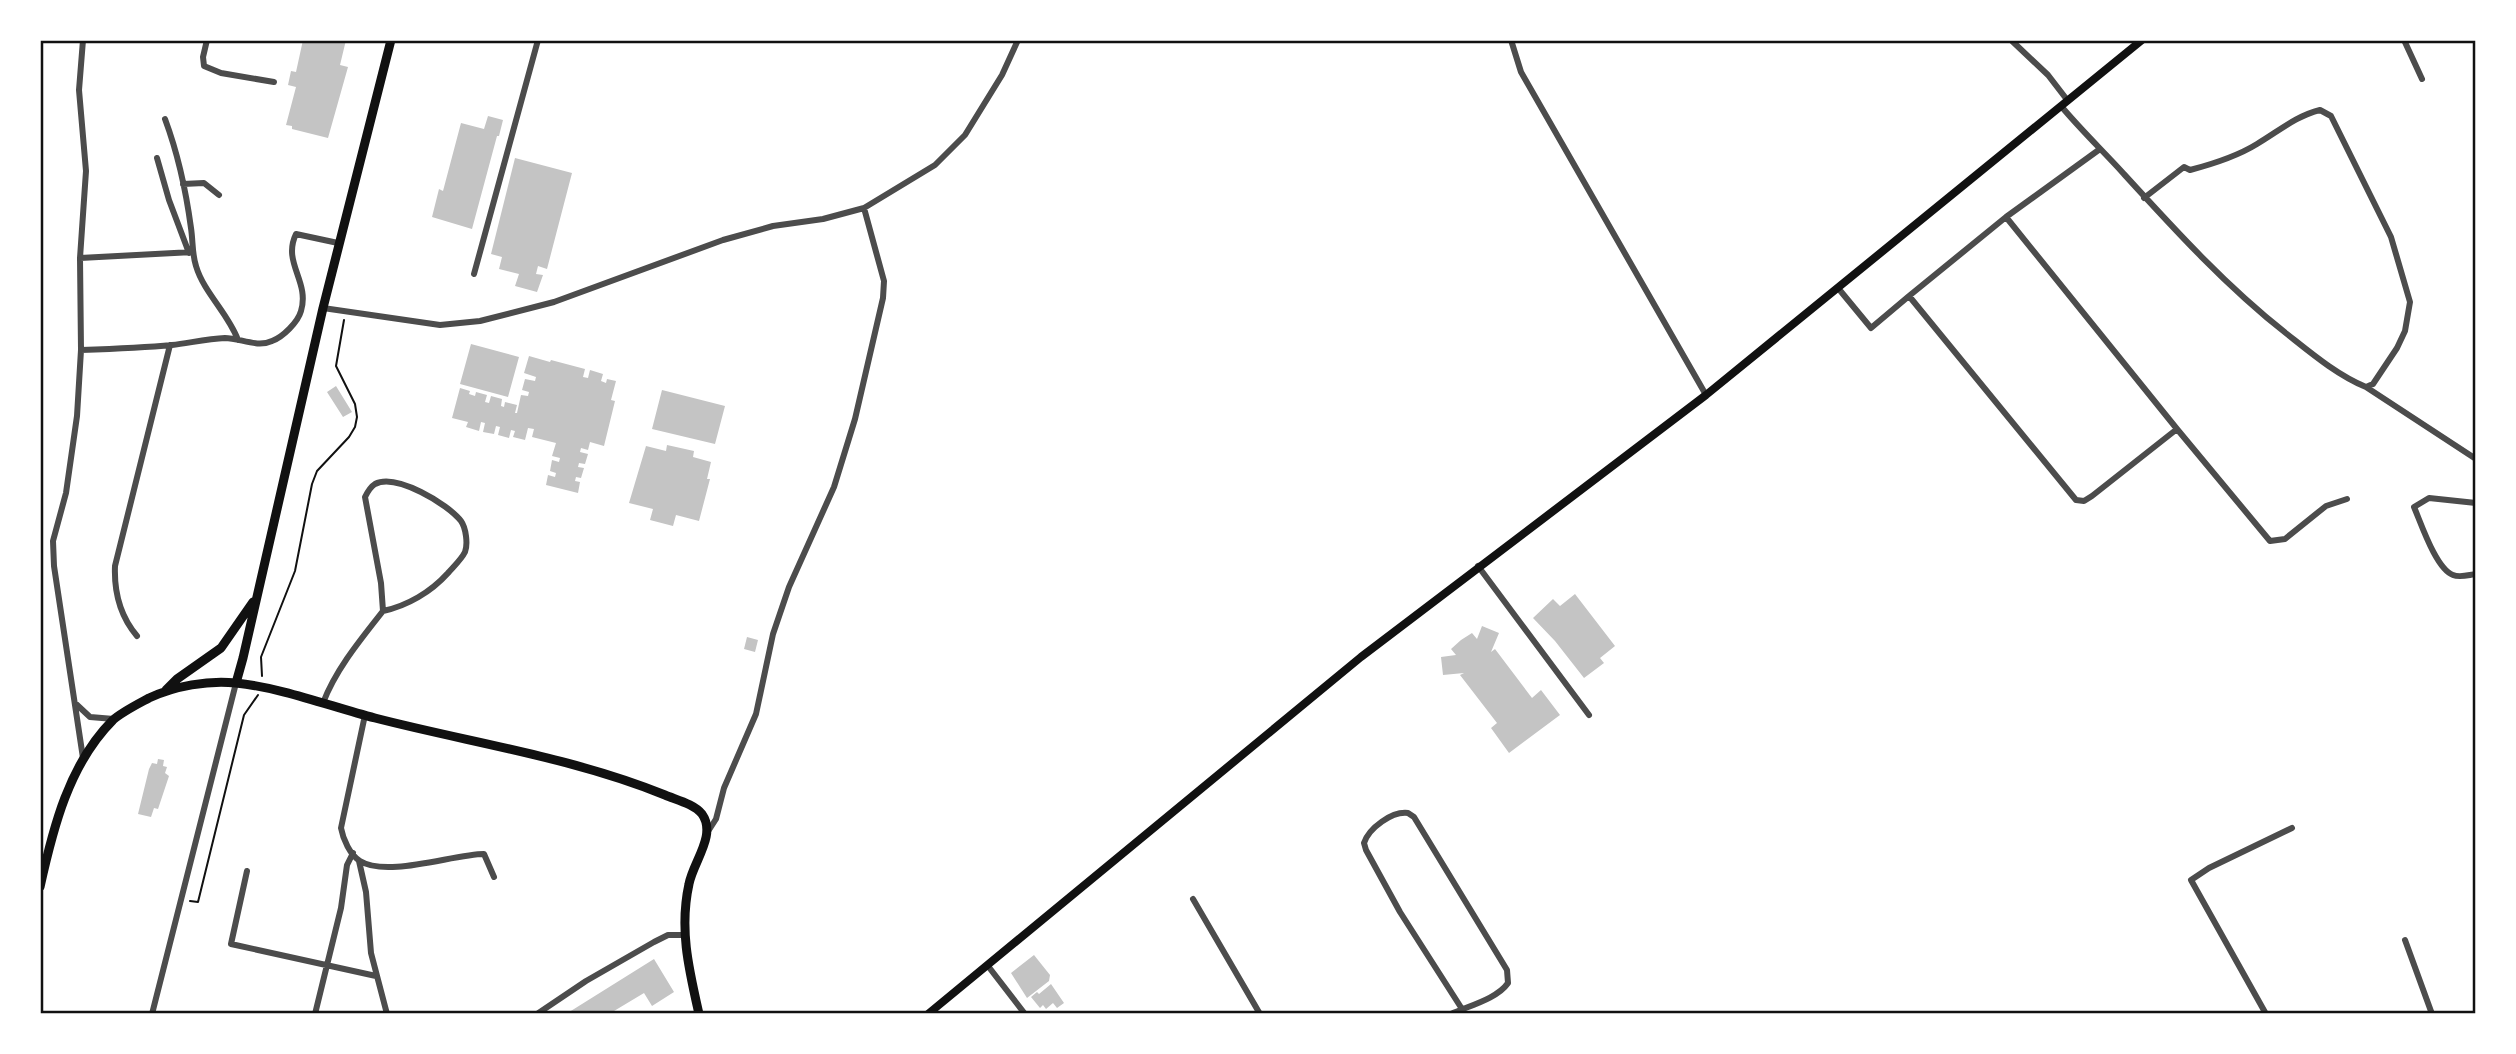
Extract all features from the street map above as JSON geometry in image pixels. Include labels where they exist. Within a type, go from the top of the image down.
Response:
[{"type":"main road","points":[[236,683],[338,243],[391,40]]},
{"type":"main road","points":[[929,1014],[1304,704],[1478,566],[1706,394],[2142,40]]},
{"type":"main road","points":[[163,692],[222,647],[256,598]]},
{"type":"main road","points":[[40,887],[60,811],[83,758],[114,719],[147,699],[183,687],[236,683],[288,693],[365,715],[546,756],[646,787],[700,811],[706,820],[707,833],[689,881],[684,935],[686,957],[699,1014]]},
{"type":"street","points":[[83,40],[79,90],[86,171],[80,258],[78,416],[66,493],[53,541],[54,566],[83,758]]},
{"type":"street","points":[[207,40],[204,66],[221,73],[274,82]]},
{"type":"street","points":[[474,274],[538,40]]},
{"type":"street","points":[[323,308],[440,325],[480,321],[554,302],[723,240],[773,226],[822,219],[864,208],[935,165],[965,135],[1002,75],[1018,40]]},
{"type":"street","points":[[1511,40],[1521,72],[1706,394]]},
{"type":"street","points":[[2011,40],[2048,75],[2065,104],[2100,149],[2144,198],[2207,264],[2250,304],[2329,365],[2476,459]]},
{"type":"street","points":[[2404,40],[2422,79]]},
{"type":"street","points":[[2144,198],[2183,167],[2190,170],[2222,161],[2255,145],[2302,114],[2320,110],[2331,116],[2391,237],[2410,302],[2405,331],[2398,348],[2373,384],[2366,387]]},
{"type":"street","points":[[164,119],[174,145],[183,184],[191,253]]},
{"type":"street","points":[[1838,288],[1871,328],[2006,218],[2100,149]]},
{"type":"street","points":[[157,158],[169,200],[203,283],[233,327],[238,340]]},
{"type":"street","points":[[183,184],[204,183],[219,195]]},
{"type":"street","points":[[707,833],[716,819],[724,788],[756,713],[773,634],[789,587],[834,487],[855,419],[883,298],[884,281],[864,208]]},
{"type":"street","points":[[2006,218],[2270,541],[2285,539],[2326,506],[2347,499]]},
{"type":"street","points":[[80,351],[228,338],[268,343],[275,340],[301,312],[303,295],[290,257],[291,242],[296,234],[338,243]]},
{"type":"street","points":[[80,258],[191,253]]},
{"type":"street","points":[[1909,296],[2076,500],[2084,501],[2092,496],[2177,429]]},
{"type":"street","points":[[137,636],[130,628],[119,602],[114,580],[115,566],[170,345]]},
{"type":"street","points":[[323,703],[328,688],[342,666],[383,611],[401,607],[442,580],[465,551],[463,523],[451,512],[405,485],[386,483],[375,484],[365,497],[381,583],[383,611]]},
{"type":"street","points":[[2476,503],[2429,498],[2414,507],[2439,564],[2449,574],[2457,577],[2476,575]]},
{"type":"street","points":[[1478,566],[1589,715]]},
{"type":"street","points":[[152,1014],[236,683]]},
{"type":"street","points":[[75,704],[90,716],[114,719]]},
{"type":"street","points":[[365,715],[341,828],[343,838],[359,861],[366,892],[368,931],[376,976],[387,1014]]},
{"type":"street","points":[[1451,1014],[1462,1009],[1505,987],[1507,970],[1414,817],[1408,813],[1396,813],[1370,831],[1364,843],[1366,850],[1400,912],[1462,1009]]},
{"type":"street","points":[[2266,1014],[2192,880],[2209,868],[2292,828]]},
{"type":"street","points":[[315,1014],[341,908],[347,865],[353,853]]},
{"type":"street","points":[[359,861],[374,866],[397,866],[484,854],[494,877]]},
{"type":"street","points":[[247,871],[231,944],[376,976]]},
{"type":"street","points":[[1193,899],[1260,1014]]},
{"type":"street","points":[[537,1014],[586,981],[654,942],[668,935],[684,935]]},
{"type":"street","points":[[2405,940],[2432,1014]]},
{"type":"street","points":[[988,966],[1025,1014]]},
{"type":"path","points":[[262,674],[261,657],[295,570],[312,484],[317,471],[355,427],[358,411],[335,366],[346,312]]},
{"type":"path","points":[[198,902],[244,715],[257,699]]},
{"type":"building","points":[[303,40],[346,40],[340,65],[348,67],[328,138],[286,125],[296,87],[288,85],[291,71],[296,72]]},
{"type":"building","points":[[488,116],[503,120],[472,229],[432,217],[439,189],[443,191],[461,123],[484,129]]},
{"type":"building","points":[[515,158],[572,173],[547,269],[538,266],[536,274],[543,275],[537,292],[515,286],[519,274],[499,269],[502,257],[491,254]]},
{"type":"building","points":[[471,344],[519,357],[508,397],[460,384]]},
{"type":"building","points":[[529,356],[585,369],[583,377],[588,378],[590,370],[603,374],[601,381],[616,381],[611,400],[615,401],[604,446],[590,442],[588,450],[581,448],[580,452],[588,454],[585,464],[579,463],[578,467],[584,468],[581,478],[576,477],[575,481],[580,482],[578,493],[546,485],[548,475],[555,477],[556,473],[550,471],[552,460],[559,462],[560,458],[552,456],[556,443],[532,437],[534,429],[528,428],[525,440],[513,437],[515,431],[511,430],[509,438],[498,435],[500,427],[496,426],[494,434],[483,432],[485,423],[481,422],[479,431],[466,427],[468,422],[452,418],[460,388],[475,396],[476,392],[487,395],[485,402],[489,403],[491,396],[502,399],[501,406],[504,407],[505,402],[517,405],[517,413],[521,395],[528,396],[529,392],[522,390],[525,379],[535,381],[536,377],[524,373]]},
{"type":"building","points":[[336,386],[352,412],[343,417],[327,392]]},
{"type":"building","points":[[662,390],[725,406],[715,444],[652,429]]},
{"type":"building","points":[[667,445],[694,451],[693,457],[711,462],[707,479],[710,479],[699,521],[676,515],[673,526],[650,520],[653,509],[629,503],[646,446],[666,451]]},
{"type":"building","points":[[1575,594],[1615,646],[1600,658],[1604,663],[1584,678],[1533,618],[1553,599],[1560,606]]},
{"type":"building","points":[[1482,626],[1499,633],[1491,652],[1495,649],[1532,698],[1541,690],[1560,715],[1509,753],[1491,728],[1497,723],[1460,675],[1464,673],[1443,675],[1441,657],[1456,655],[1451,649],[1472,633],[1477,639]]},
{"type":"building","points":[[747,637],[758,640],[755,652],[744,649]]},
{"type":"building","points":[[158,759],[164,760],[163,766],[167,767],[165,773],[169,776],[158,809],[154,808],[151,817],[138,814],[149,769],[152,763],[157,764]]},
{"type":"building","points":[[1034,955],[1050,975],[1049,981],[1027,998],[1011,973]]},
{"type":"building","points":[[654,959],[674,992],[652,1006],[644,993],[609,1014],[566,1014]]},
{"type":"building","points":[[1051,984],[1064,1003],[1057,1008],[1053,1003],[1046,1009],[1043,1005],[1040,1008],[1031,997]]}]
